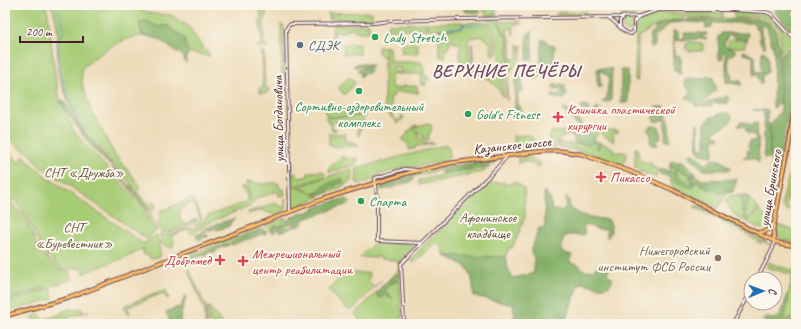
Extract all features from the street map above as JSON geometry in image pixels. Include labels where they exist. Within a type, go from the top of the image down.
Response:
[{"type":"main road","name":"улица Бринского","points":[[774,241],[772,233],[796,92]]},
{"type":"main road","name":"Казанское шоссе","points":[[5,316],[52,303],[88,290],[327,198],[417,170],[451,163],[508,155],[553,151],[570,152],[589,157],[665,186],[774,241],[796,246]]},
{"type":"main road","points":[[755,232],[766,232],[774,221]]},
{"type":"main road","points":[[774,221],[775,237],[784,244]]},
{"type":"street","points":[[608,18],[640,16],[658,10],[732,10],[766,12],[771,14],[796,41]]},
{"type":"street","points":[[634,21],[640,16]]},
{"type":"street","points":[[620,27],[620,20],[624,17]]},
{"type":"street","points":[[608,18],[626,33],[630,34],[634,31],[634,21],[633,18],[629,17]]},
{"type":"street","name":"улица Богдановича","points":[[290,212],[286,30],[288,26],[293,24],[475,19],[608,18]]},
{"type":"street","points":[[791,35],[796,34]]},
{"type":"street","points":[[404,324],[401,264],[496,169],[508,155]]},
{"type":"street","points":[[375,183],[377,195],[377,241],[422,243]]},
{"type":"street","points":[[761,271],[773,248],[774,241]]},
{"type":"street","points":[[413,243],[416,248]]},
{"type":"street","points":[[733,324],[743,306]]},
{"type":"green space","name":"СНТ «Дружба»","points":[[5,5],[46,5],[60,101],[74,131],[142,205],[154,228],[158,229],[147,239],[54,175],[55,174],[52,172],[50,173],[44,168],[42,169],[29,153],[15,144],[5,134]]},
{"type":"green space","points":[[51,5],[92,5],[97,11],[107,5],[136,5],[141,10],[153,14],[171,15],[189,27],[204,50],[210,54],[208,57],[200,54],[177,51],[157,37],[136,37],[107,49],[82,68],[82,83],[91,110],[115,155],[140,185],[137,192],[151,205],[153,202],[156,205],[153,210],[150,210],[130,185],[135,189],[81,128],[69,104],[58,71],[58,30]]},
{"type":"green space","points":[[462,5],[475,5],[481,13],[466,12]]},
{"type":"green space","points":[[481,5],[493,5],[496,15],[486,15]]},
{"type":"green space","points":[[781,5],[796,5],[796,8],[792,14],[796,18],[796,32],[792,32],[774,11]]},
{"type":"green space","points":[[679,6],[678,8],[655,8],[635,15],[621,15],[621,10]]},
{"type":"green space","points":[[260,7],[266,12],[267,15],[264,15],[264,45],[268,45],[268,48],[258,48],[258,45],[262,46]]},
{"type":"green space","points":[[372,12],[372,19],[328,19],[328,16],[332,18],[328,13]]},
{"type":"green space","points":[[586,12],[586,16],[557,16],[556,13]]},
{"type":"green space","points":[[735,12],[768,14],[794,41],[780,52],[780,32],[776,25],[766,18],[735,18],[733,16]]},
{"type":"green space","points":[[654,13],[682,13],[684,14],[684,20],[664,22],[638,37],[637,82],[635,79],[636,21]]},
{"type":"green space","points":[[687,13],[723,13],[723,18],[688,18],[686,16]]},
{"type":"green space","points":[[497,15],[498,23],[507,38],[510,71],[507,101],[498,45],[487,16]]},
{"type":"green space","points":[[624,18],[630,18],[632,20],[633,30],[630,32],[625,30],[622,25],[621,22]]},
{"type":"green space","points":[[755,19],[770,23],[776,31],[779,49],[780,104],[773,108],[774,51],[766,25],[761,26],[761,35],[763,36],[766,46],[764,48],[760,42],[759,31],[755,29],[755,23],[712,23],[712,27],[706,28],[705,23],[685,22],[687,20]]},
{"type":"green space","points":[[146,21],[158,27],[167,25],[185,39],[185,44],[188,50],[186,63],[181,54],[173,50],[159,39],[142,35],[139,23]]},
{"type":"green space","points":[[521,21],[521,24],[514,24],[513,35],[512,28],[508,29],[507,34],[511,40],[512,60],[518,57],[518,44],[521,48],[522,44],[521,59],[511,71],[508,39],[499,22]]},
{"type":"green space","points":[[670,21],[684,22],[670,23],[655,37],[655,46],[651,48],[649,36],[652,32],[655,32],[655,27]]},
{"type":"green space","points":[[463,22],[462,27],[452,29],[427,29],[427,24],[426,29],[386,29],[389,24]]},
{"type":"green space","points":[[487,22],[495,43],[497,54],[492,55],[490,42],[482,36],[471,38],[468,41],[470,69],[499,68],[504,98],[497,87],[485,77],[468,70],[466,65],[456,66],[460,64],[460,43],[454,43],[453,40],[451,40],[448,48],[446,48],[445,57],[440,57],[439,39],[442,38],[442,33],[439,33],[439,30],[463,28],[464,23]]},
{"type":"green space","points":[[281,24],[284,26],[284,94],[282,94]]},
{"type":"green space","points":[[369,24],[369,32],[358,32],[351,28],[342,32],[334,32],[335,41],[332,40],[333,25]]},
{"type":"green space","points":[[532,31],[532,59],[527,59],[527,35]]},
{"type":"green space","points":[[674,31],[678,31],[680,34],[677,37],[680,39],[675,41],[675,55],[681,56],[681,74],[674,70]]},
{"type":"green space","points":[[684,33],[707,33],[707,35],[700,36],[707,39],[681,40],[681,38],[685,38]]},
{"type":"green space","points":[[721,33],[748,33],[747,42],[745,39],[733,38],[732,35],[729,35],[724,44],[736,52],[728,57],[729,71],[731,73],[732,80],[741,81],[742,85],[726,82],[726,54],[723,53],[723,59],[719,60],[718,36],[721,36]]},
{"type":"green space","points":[[541,40],[546,40],[549,44],[555,46],[554,54],[556,63],[552,67],[545,70],[538,79],[534,79],[536,73],[541,67]]},
{"type":"green space","points":[[730,40],[745,40],[745,47],[729,48],[728,42]]},
{"type":"green space","points":[[688,42],[702,43],[703,50],[688,51],[686,49],[686,44]]},
{"type":"green space","points":[[418,43],[418,53],[402,53],[401,44]]},
{"type":"green space","points":[[472,43],[474,65],[486,64],[486,61],[493,64],[493,66],[473,67]]},
{"type":"green space","points":[[343,44],[360,44],[360,54],[344,54]]},
{"type":"green space","points":[[794,44],[786,123],[774,191],[771,191],[771,158],[764,158],[764,114],[761,111],[753,110],[768,110],[767,121],[769,123],[770,154],[770,126],[781,110],[781,54]]},
{"type":"green space","points":[[378,46],[389,47],[390,59],[393,62],[421,62],[426,70],[422,71],[422,73],[425,73],[425,77],[430,79],[426,79],[426,85],[422,85],[421,74],[391,74],[391,88],[417,86],[417,91],[419,91],[417,94],[416,92],[395,92],[393,97],[390,97],[392,115],[398,121],[402,115],[404,118],[398,124],[384,108],[384,60],[397,72],[401,72],[400,68],[396,68],[385,58],[385,54],[384,58],[378,53]]},
{"type":"green space","points":[[262,51],[265,52],[265,87],[268,88],[268,93],[260,93],[260,88],[263,88]]},
{"type":"green space","points":[[743,51],[755,57],[756,72],[763,71],[761,67],[762,52],[763,51],[768,55],[768,72],[762,76],[762,83],[760,84],[757,75],[753,75],[753,57],[742,53]]},
{"type":"green space","points":[[796,52],[793,103],[778,187],[787,130]]},
{"type":"green space","points":[[358,63],[371,65],[372,67],[365,67],[371,70],[368,73],[363,73],[362,77],[360,76],[361,73],[357,71],[363,69],[364,67],[353,66]]},
{"type":"green space","points":[[525,65],[525,78],[522,79],[522,92],[518,93],[518,103],[521,110],[520,112],[515,112],[515,80]]},
{"type":"green space","points":[[597,69],[612,69],[611,101],[602,103],[607,97],[609,76],[600,70],[601,87],[599,88],[597,82]]},
{"type":"green space","points":[[621,70],[628,70],[628,103],[621,103]]},
{"type":"green space","points":[[708,76],[709,78],[713,77],[714,84],[716,85],[715,92],[711,93],[711,96],[698,107],[695,106],[695,102],[686,98],[690,95],[690,91],[686,87],[684,80],[687,80],[688,82],[690,78],[703,79]]},
{"type":"green space","points":[[349,77],[355,83],[345,94],[343,94],[339,88]]},
{"type":"green space","points":[[563,84],[565,86],[564,90],[566,91],[567,96],[563,99],[552,98],[553,93],[556,95],[560,94],[563,89],[553,89],[553,85]]},
{"type":"green space","points":[[725,96],[728,97],[728,104],[713,103],[712,106],[701,106],[721,97],[722,101]]},
{"type":"green space","points":[[61,100],[64,101],[81,129],[146,206],[158,228],[148,211],[113,168],[92,148],[64,108]]},
{"type":"green space","points":[[584,105],[588,106],[589,112],[595,114],[595,110],[597,108],[602,110],[602,114],[597,114],[597,117],[587,115],[580,107]]},
{"type":"green space","points":[[656,107],[665,107],[665,110],[668,110],[665,119],[657,122],[654,121],[654,111],[656,110]]},
{"type":"green space","points":[[328,108],[330,108],[331,111],[337,111],[338,108],[345,108],[358,115],[358,112],[362,112],[364,115],[327,117],[325,112]]},
{"type":"green space","points":[[563,108],[565,108],[589,129],[582,129],[563,111]]},
{"type":"green space","points":[[722,113],[729,113],[732,116],[732,119],[726,126],[714,130],[714,136],[719,136],[720,138],[714,140],[714,154],[712,156],[699,153],[697,143],[697,123],[699,149],[705,149],[705,123],[709,118]]},
{"type":"green space","points":[[364,116],[360,134],[358,136],[358,121],[354,122],[354,125],[352,125],[350,121],[332,122],[333,129],[337,130],[333,130],[325,118]]},
{"type":"green space","points":[[667,118],[669,118],[670,141],[668,142],[665,140],[666,130],[664,124]]},
{"type":"green space","points":[[740,122],[745,122],[751,125],[756,123],[758,124],[756,135],[752,135],[751,133],[748,134],[745,126],[738,126]]},
{"type":"green space","points":[[428,123],[432,126],[430,134],[428,135],[429,139],[425,141],[421,134],[412,127]]},
{"type":"green space","points":[[650,126],[659,126],[661,135],[660,139],[656,141],[656,143],[659,145],[652,145],[650,142],[651,135],[647,129]]},
{"type":"green space","points":[[411,129],[419,134],[418,137],[424,144],[432,142],[434,144],[414,147],[415,149],[409,150],[409,145],[402,139]]},
{"type":"green space","points":[[596,130],[618,130],[619,132],[613,133],[614,142]]},
{"type":"green space","points":[[595,131],[598,133],[594,140],[613,148],[613,152],[627,153],[623,165],[581,151],[558,147],[558,141],[560,141],[560,144],[584,144],[586,136],[572,133],[557,139],[556,148],[552,148],[550,144],[549,137],[551,132]]},
{"type":"green space","points":[[569,132],[582,132],[594,136],[593,140],[601,144],[598,149],[594,142],[588,145],[575,143],[573,139],[577,137],[569,135]]},
{"type":"green space","points":[[329,133],[346,133],[345,142],[353,142],[359,146],[333,147],[333,145],[329,145]]},
{"type":"green space","points":[[527,135],[534,139],[534,141],[531,141],[531,143],[534,143],[532,148],[530,150],[515,152],[513,136]]},
{"type":"green space","points":[[756,136],[758,137],[759,163],[753,158],[743,158],[748,155],[747,151],[750,149],[748,147],[750,141],[755,141]]},
{"type":"green space","points":[[445,145],[449,148],[449,157],[447,160],[413,168],[406,167],[378,175],[374,177],[373,180],[360,184],[356,182],[357,168]]},
{"type":"green space","name":"СНТ «Буревестник»","points":[[5,146],[19,163],[24,155],[27,160],[41,173],[144,244],[157,235],[160,257],[151,259],[148,255],[144,255],[144,249],[84,273],[82,268],[61,269],[43,251],[27,217],[15,200],[10,201],[25,217],[40,252],[60,270],[69,271],[71,280],[5,300]]},
{"type":"green space","points":[[635,148],[638,148],[638,155],[641,161],[651,163],[652,167],[657,169],[656,177],[638,171],[639,170],[635,167]]},
{"type":"green space","points":[[692,153],[700,158],[707,166],[712,159],[717,159],[725,163],[728,167],[732,167],[729,170],[704,170],[688,155]]},
{"type":"green space","points":[[340,157],[345,157],[346,159],[358,158],[355,166],[346,167],[330,173],[328,169]]},
{"type":"green space","points":[[529,157],[542,164],[537,166],[526,161],[517,163],[519,160],[517,158]]},
{"type":"green space","points":[[499,159],[441,170],[379,187],[379,185],[394,180],[453,165]]},
{"type":"green space","points":[[495,161],[494,164],[481,167],[443,174],[441,172],[451,168]]},
{"type":"green space","points":[[670,161],[683,161],[696,174],[691,175],[671,166]]},
{"type":"green space","points":[[291,162],[293,185],[319,197],[294,208],[292,207],[291,203]]},
{"type":"green space","points":[[670,163],[671,166],[691,175],[696,174],[697,175],[689,177],[693,180],[693,183],[697,182],[722,194],[724,191],[733,192],[727,194],[717,208],[672,186],[670,177],[674,180],[693,185],[677,176],[677,171],[669,171]]},
{"type":"green space","points":[[491,166],[482,172],[419,185],[419,180],[439,176],[441,173],[443,174]]},
{"type":"green space","points":[[350,169],[352,171],[351,181],[338,189],[320,196],[298,187]]},
{"type":"green space","points":[[665,169],[667,173],[668,171],[677,171],[677,176],[691,183],[694,187],[680,184],[666,175],[662,175],[659,173],[659,170]]},
{"type":"green space","points":[[322,171],[325,173],[324,177],[296,186],[293,185],[293,172],[297,173],[299,178],[308,176],[308,173],[310,172]]},
{"type":"green space","points":[[696,175],[702,180],[737,179],[733,191],[724,191],[722,194],[697,182],[694,184],[692,183],[693,180],[689,177]]},
{"type":"green space","points":[[789,176],[794,177],[786,206],[788,208],[788,212],[781,206]]},
{"type":"green space","points":[[343,178],[342,181],[344,183],[336,184],[335,187],[327,192],[318,194],[314,193],[327,184]]},
{"type":"green space","points":[[414,178],[411,182],[381,190],[384,186]]},
{"type":"green space","points":[[246,182],[264,184],[278,183],[281,190],[284,189],[285,195],[279,196],[278,191],[257,198],[251,205],[209,223],[191,234],[188,229],[172,236],[174,242],[172,248],[161,244],[160,234],[169,235],[187,228],[192,227],[193,229],[196,227],[195,225],[204,221],[207,216],[244,203],[247,198],[246,193],[241,189],[242,186],[246,188],[250,201],[250,194]]},
{"type":"green space","name":"Афонинское кладбище","points":[[504,182],[504,185],[516,182],[524,189],[525,217],[512,248],[509,248],[505,257],[445,256],[442,247],[437,242],[414,263],[410,260],[485,184]]},
{"type":"green space","points":[[544,191],[550,198],[552,210],[562,211],[566,206],[566,197],[570,200],[569,206],[576,212],[592,218],[608,219],[611,225],[611,233],[607,238],[607,229],[597,229],[584,224],[584,235],[566,235],[566,237],[563,237],[562,252],[572,255],[570,263],[579,265],[585,271],[593,270],[600,263],[610,266],[607,274],[613,279],[609,286],[604,287],[580,283],[564,324],[516,324],[513,305],[474,296],[471,275],[468,270],[465,266],[445,256],[505,257],[507,260],[507,266],[513,278],[534,273],[534,257],[531,254],[532,248],[539,228],[545,228]]},
{"type":"green space","points":[[744,195],[745,221],[736,217],[726,202],[730,196]]},
{"type":"green space","points":[[744,195],[747,196],[759,209],[746,221]]},
{"type":"green space","points":[[740,196],[746,196],[749,199],[749,203],[746,207],[747,212],[743,212],[741,210],[742,203]]},
{"type":"green space","points":[[192,198],[195,201],[202,219],[200,220],[193,202],[180,209],[179,215],[182,223],[186,224],[197,219],[198,221],[168,233],[160,231],[159,223],[161,210]]},
{"type":"green space","points":[[285,199],[287,206],[285,211],[275,215],[261,210],[248,214],[248,212],[276,203],[282,207],[285,205]]},
{"type":"green space","points":[[347,199],[351,203],[302,220],[304,223],[295,227],[294,223],[289,224],[286,227],[294,227],[281,232],[279,229],[273,233],[271,232],[273,229],[271,228],[276,226],[280,227],[293,216],[295,217],[302,212],[306,213],[320,206]]},
{"type":"green space","points":[[697,205],[736,225],[770,245],[761,240],[761,244],[745,233],[694,207],[697,206],[720,218]]},
{"type":"green space","points":[[759,210],[769,221],[768,227],[760,229],[747,222]]},
{"type":"green space","points":[[235,218],[230,223],[230,226],[217,230],[215,228],[210,230],[210,228],[201,234],[204,236],[207,234],[208,237],[204,237],[201,240],[197,239],[196,234],[200,234],[211,226]]},
{"type":"green space","points":[[287,218],[279,227],[276,225],[269,231],[264,226],[278,220]]},
{"type":"green space","points":[[777,225],[796,231],[796,242],[781,238],[776,230]]},
{"type":"green space","points":[[261,227],[267,233],[263,235],[265,233],[261,230],[235,240],[229,245],[228,244],[188,259],[187,256]]},
{"type":"green space","points":[[261,230],[265,233],[232,245],[235,240]]},
{"type":"green space","points":[[409,243],[414,246],[397,263],[393,260],[382,259],[377,256],[377,258],[360,257],[373,244]]},
{"type":"green space","points":[[228,244],[229,245],[216,250],[214,253],[213,251],[206,254],[206,256],[203,255],[192,259],[192,261],[188,259]]},
{"type":"green space","points":[[769,262],[794,271],[796,264],[796,318],[785,320],[796,320],[796,322],[781,322],[793,275],[766,267]]},
{"type":"green space","points":[[189,269],[206,307],[207,324],[205,324],[205,311],[189,273]]},
{"type":"green space","points":[[399,269],[402,324],[361,324],[355,314]]},
{"type":"green space","points":[[346,271],[348,273],[369,273],[370,275],[368,280],[374,287],[382,280],[352,310],[347,309],[329,290]]},
{"type":"green space","points":[[395,274],[399,275],[400,282],[393,282],[385,291],[393,298],[391,299],[384,294],[381,298],[378,297],[377,293]]},
{"type":"green space","points":[[51,288],[53,299],[5,312],[5,302]]},
{"type":"green space","points":[[165,289],[169,298],[167,299],[163,293],[128,307],[130,313],[127,314],[124,306]]},
{"type":"green space","points":[[787,294],[789,295],[788,303],[783,320],[777,324],[763,324],[767,322],[762,320],[767,317],[771,319],[778,318],[783,309]]},
{"type":"green space","points":[[185,295],[186,297],[180,324],[171,324],[166,312],[179,307],[180,309]]},
{"type":"green space","points":[[208,306],[223,324],[211,324],[209,322]]},
{"type":"green space","points":[[73,308],[74,310],[81,308],[83,312],[89,311],[46,324],[32,324],[35,323],[33,316],[40,314],[42,320],[61,314],[61,312]]},
{"type":"waterway","points":[[56,5],[65,30],[57,41],[59,65],[68,97],[85,129]]},
{"type":"waterway","points":[[494,5],[498,14]]},
{"type":"waterway","points":[[447,28],[462,27],[462,25],[486,25]]},
{"type":"place","name":"Lady Stretch","points":[[375,37]]},
{"type":"place","name":"СДЭК","points":[[300,45]]},
{"type":"place","name":"Сортивно-оздоровительный комплекс","points":[[359,91]]},
{"type":"place","name":"Gold's Fitness","points":[[468,114]]},
{"type":"place","name":"Клиника пластической хирургии","points":[[558,117]]},
{"type":"place","name":"Пикассо","points":[[601,177]]},
{"type":"place","name":"Спарта","points":[[361,201]]},
{"type":"place","name":"Нижегородский институт ФСБ России","points":[[718,258]]},
{"type":"place","name":"Добромед","points":[[220,260]]},
{"type":"place","name":"Межрешиональный центр реабилитации","points":[[243,261]]},
{"type":"district","name":"ВЕРХНИЕ ПЕЧЁРЫ","points":[[506,71]]}]
